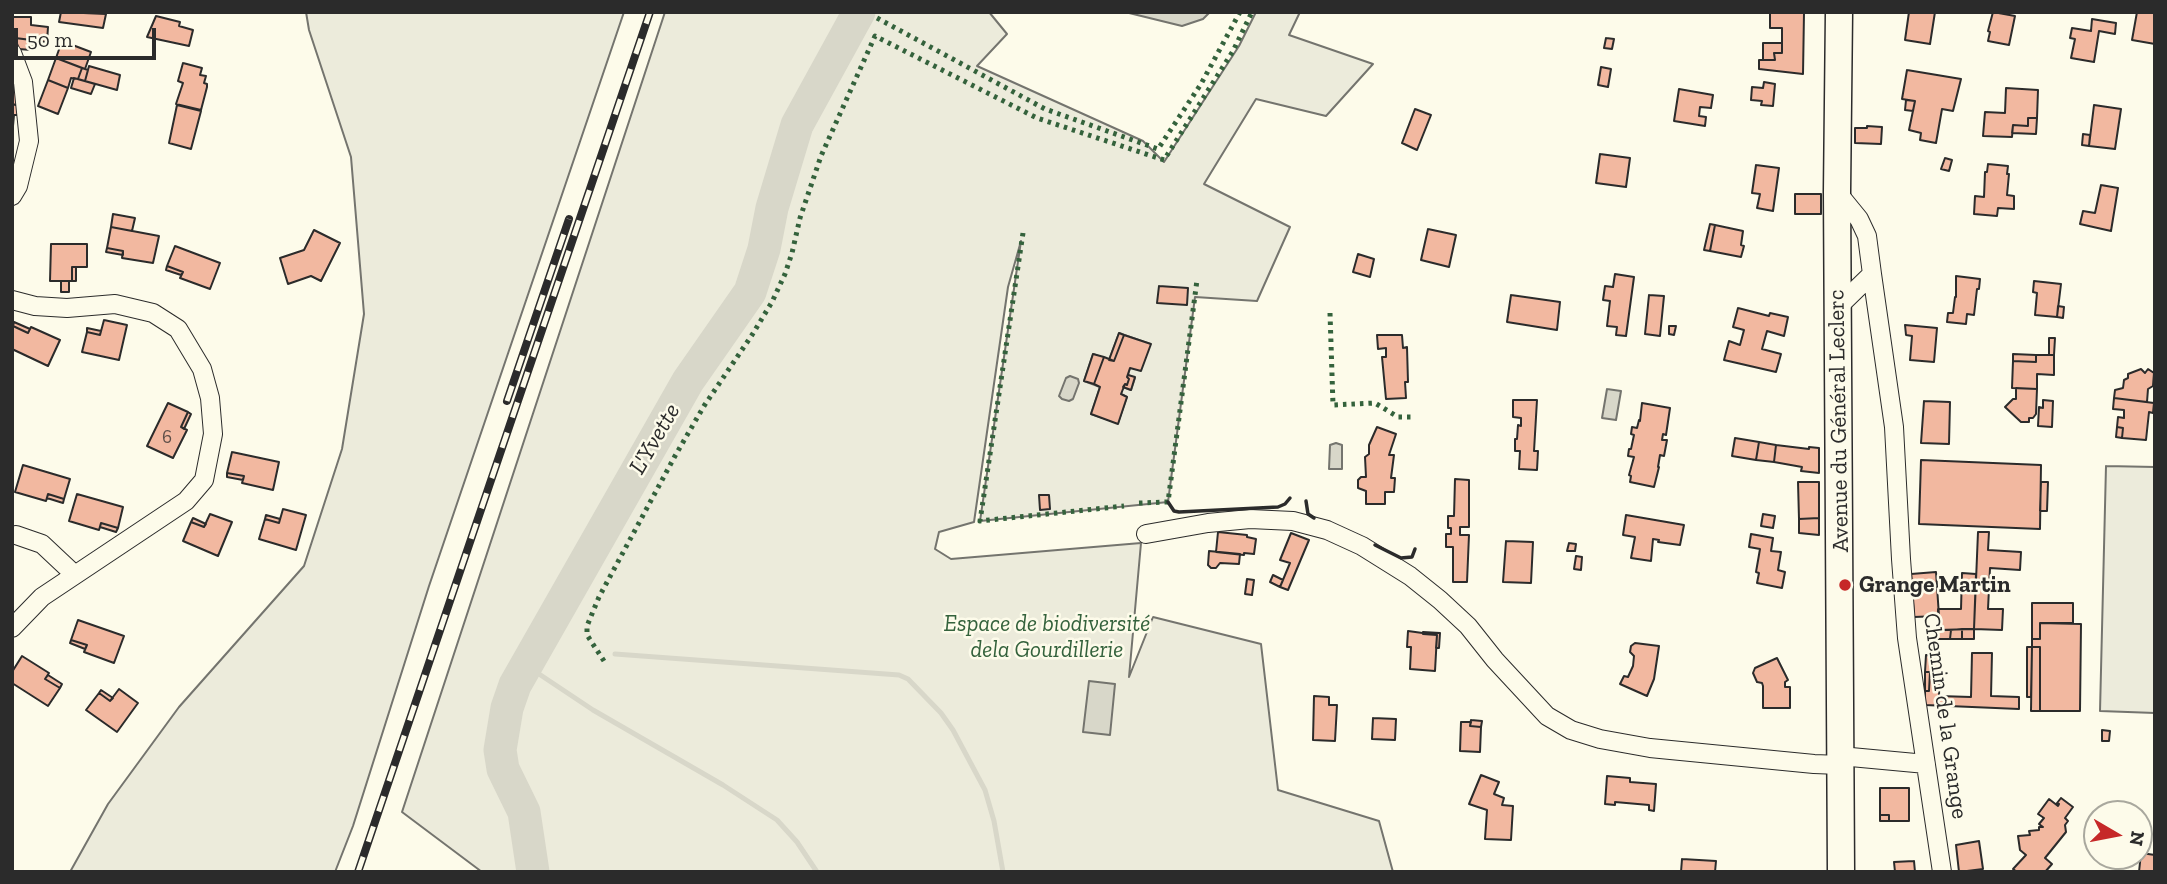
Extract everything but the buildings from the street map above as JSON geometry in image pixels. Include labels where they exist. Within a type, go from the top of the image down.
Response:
[{"type":"main road","name":"Avenue du Général Leclerc","points":[[1839,12],[1841,872]]},
{"type":"street","points":[[12,53],[23,82],[29,141],[18,186],[12,196]]},
{"type":"street","name":"Chemin de la Grange","points":[[1838,192],[1860,219],[1867,236],[1894,427],[1906,627],[1942,872]]},
{"type":"street","points":[[1838,307],[1872,274]]},
{"type":"street","points":[[12,300],[35,306],[67,308],[115,304],[153,313],[178,330],[202,369],[210,398],[213,434],[204,480],[186,501],[43,597],[12,628]]},
{"type":"street","points":[[1146,534],[1250,519],[1293,521],[1327,530],[1362,546],[1410,576],[1440,600],[1468,626],[1495,660],[1547,716],[1572,730],[1600,739],[1650,748],[1814,764],[1840,761],[1926,764]]},
{"type":"street","points":[[16,535],[42,544],[75,575]]},
{"type":"green space","points":[[306,12],[624,12],[429,586],[353,826],[335,872],[70,872],[108,804],[179,707],[304,566],[342,449],[364,314],[351,157],[309,30]]},
{"type":"green space","name":"Espace de biodiversité dela Gourdillerie","points":[[665,12],[989,12],[1007,34],[977,66],[1143,141],[1164,162],[1239,46],[1256,12],[1300,12],[1289,35],[1373,64],[1326,116],[1256,99],[1204,184],[1290,227],[1257,301],[1195,297],[1168,502],[980,521],[1021,241],[1008,287],[974,522],[939,532],[935,549],[951,559],[1141,543],[1129,677],[1153,617],[1261,644],[1278,790],[1379,821],[1393,872],[482,872],[402,812]],"holes":[[[1119,333],[1150,344],[1130,368],[1128,375],[1135,378],[1131,390],[1123,387],[1121,394],[1127,397],[1118,423],[1091,414],[1100,387],[1084,381],[1093,354],[1109,360]]]},
{"type":"green space","points":[[2106,466],[2155,467],[2155,713],[2100,711]]},
{"type":"shaded area","points":[[1125,12],[1210,12],[1203,19],[1182,26]]},
{"type":"shaded area","points":[[1070,376],[1078,379],[1079,383],[1073,399],[1069,401],[1059,396],[1066,378]]},
{"type":"shaded area","points":[[1607,389],[1621,391],[1616,420],[1602,418]]},
{"type":"shaded area","points":[[1330,445],[1342,445],[1342,469],[1329,469]]},
{"type":"shaded area","points":[[1089,681],[1115,684],[1110,735],[1083,732]]},
{"type":"waterway","name":"L'Yvette","points":[[533,872],[524,812],[503,769],[500,750],[507,708],[515,685],[688,381],[750,292],[797,125],[859,12]]},
{"type":"waterway","points":[[615,654],[899,675],[908,679],[941,713],[953,730],[985,790],[994,821],[1003,872]]},
{"type":"waterway","points":[[527,666],[593,710],[723,785],[777,820],[797,842],[817,872]]},
{"type":"railway","points":[[358,872],[650,12]]},
{"type":"railway","points":[[507,401],[569,219]]},
{"type":"hedge","points":[[877,18],[1045,109],[1158,149],[1201,84],[1240,12]]},
{"type":"hedge","points":[[604,661],[587,635],[587,626],[599,597],[704,406],[772,302],[785,274],[821,156],[875,36],[1037,118],[1164,160],[1233,51],[1252,12]]},
{"type":"hedge","points":[[1023,233],[980,521],[1124,506]]},
{"type":"hedge","points":[[1139,503],[1168,502],[1197,280]]},
{"type":"hedge","points":[[1330,313],[1333,405],[1375,403],[1398,417],[1415,417]]},
{"type":"wall","points":[[1168,502],[1174,511],[1179,512],[1278,507],[1290,498]]},
{"type":"wall","points":[[1306,501],[1308,514],[1314,518]]},
{"type":"wall","points":[[1375,545],[1401,558],[1412,557],[1415,549]]},
{"type":"place","name":"Grange Martin","points":[[1845,585]]}]
